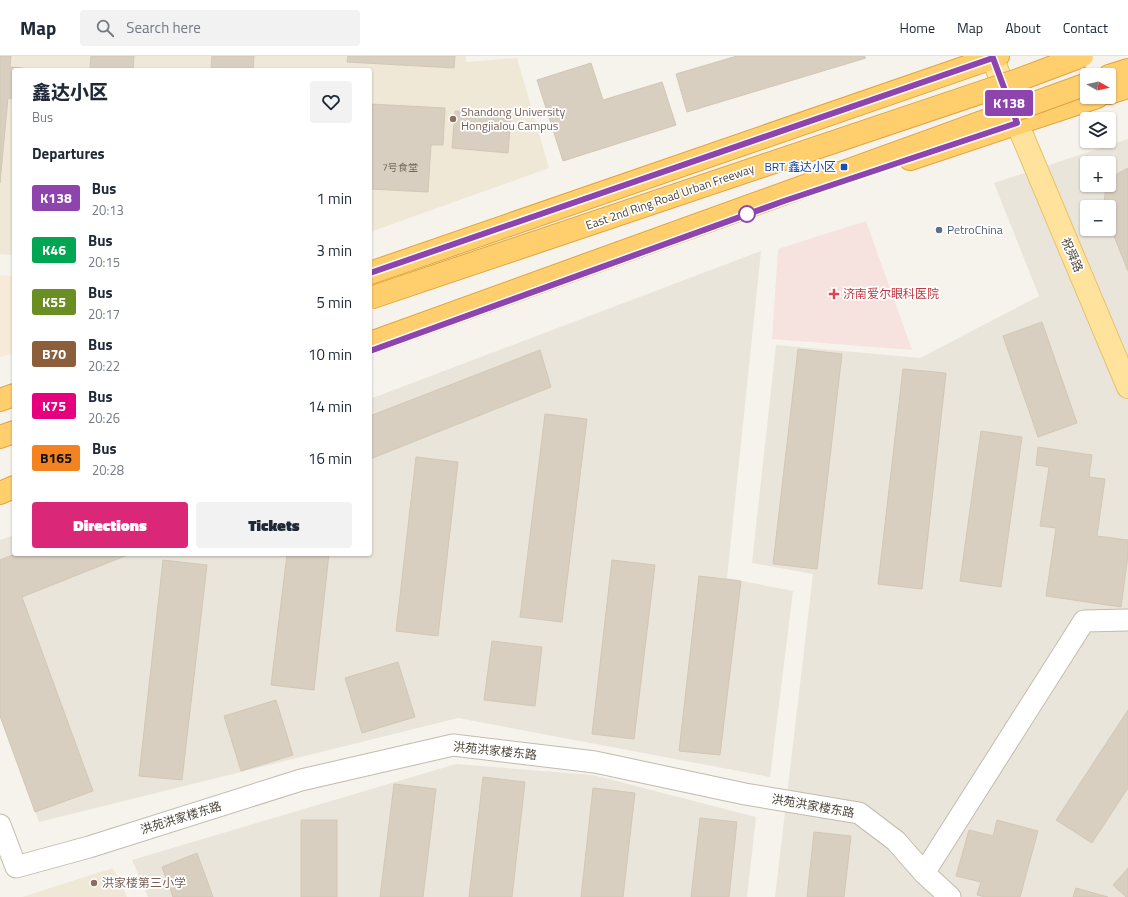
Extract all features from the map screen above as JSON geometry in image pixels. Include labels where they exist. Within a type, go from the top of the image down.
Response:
[{"type":"highway","points":[[372,271],[994,56]]},
{"type":"highway","name":"East 2nd Ring Road Urban Freeway","points":[[372,297],[1010,83],[1082,56]]},
{"type":"highway","points":[[1116,74],[1128,70]]},
{"type":"highway","points":[[372,342],[1080,87]]},
{"type":"highway","points":[[1116,91],[1128,87]]},
{"type":"highway","points":[[372,351],[784,201],[1080,103]]},
{"type":"highway","points":[[0,400],[12,396]]},
{"type":"highway","points":[[0,437],[12,433]]},
{"type":"highway","points":[[0,478],[12,474]]},
{"type":"highway","points":[[0,492],[12,488]]},
{"type":"main road","name":"祝舜路","points":[[994,56],[1017,123],[1128,387]]},
{"type":"street","points":[[924,873],[1084,622],[1128,620]]},
{"type":"street","name":"洪苑洪家楼东路","points":[[0,825],[16,867],[89,847],[301,780],[453,745],[595,762],[745,794],[859,813],[896,841],[924,873],[950,897]]},
{"type":"shaded area","name":"Shandong University Hongjialou Campus","points":[[0,56],[466,56],[466,62],[517,58],[549,168],[372,231],[372,68],[12,68],[12,255],[0,254]]},
{"type":"shaded area","points":[[1128,139],[1128,897],[775,897],[813,574],[752,563],[776,345],[920,358],[1039,296],[994,183],[1101,148],[1116,148],[1116,143]]},
{"type":"shaded area","name":"济南爱尔眼科医院","points":[[866,221],[912,350],[772,339],[778,249]]},
{"type":"shaded area","points":[[761,251],[727,578],[793,591],[770,777],[458,718],[39,822],[0,716],[0,540],[12,536],[12,556],[372,556],[372,398]]},
{"type":"shaded area","points":[[0,275],[12,276],[12,354],[0,357]]},
{"type":"shaded area","points":[[456,764],[593,775],[756,817],[747,897],[148,897],[132,860]]},
{"type":"shaded area","name":"洪家楼第三小学","points":[[113,868],[127,897],[22,897]]},
{"type":"building","points":[[0,56],[11,56],[10,67],[23,68],[12,68],[12,99],[8,98],[0,183]]},
{"type":"building","points":[[91,56],[134,56],[133,68],[90,68]]},
{"type":"building","points":[[212,56],[254,56],[253,68],[211,68]]},
{"type":"building","points":[[348,56],[455,56],[454,68],[347,62]]},
{"type":"building","points":[[737,56],[864,56],[866,58],[687,112],[676,74]]},
{"type":"building","points":[[591,63],[603,100],[662,82],[676,125],[563,161],[537,80]]},
{"type":"building","points":[[372,104],[445,108],[443,145],[431,145],[428,192],[372,189]]},
{"type":"building","points":[[455,111],[511,116],[508,153],[452,148]]},
{"type":"building","points":[[1128,168],[1128,271],[1114,236],[1116,236],[1116,200],[1104,200],[1105,192],[1116,192],[1116,174]]},
{"type":"building","points":[[1042,322],[1077,423],[1038,437],[1003,336]]},
{"type":"building","points":[[798,349],[842,354],[817,569],[773,564]]},
{"type":"building","points":[[540,350],[551,387],[372,458],[372,415]]},
{"type":"building","points":[[903,369],[946,373],[922,589],[878,584]]},
{"type":"building","points":[[545,414],[587,419],[562,622],[520,617]]},
{"type":"building","points":[[981,431],[1022,437],[1001,587],[960,581]]},
{"type":"building","points":[[1038,447],[1092,455],[1089,477],[1105,479],[1097,536],[1128,540],[1128,555],[1121,607],[1046,596],[1056,528],[1040,526],[1049,467],[1036,465]]},
{"type":"building","points":[[416,457],[458,462],[438,636],[396,631]]},
{"type":"building","points":[[12,555],[125,556],[22,597],[93,791],[35,812],[0,716],[0,560]]},
{"type":"building","points":[[287,556],[329,556],[314,690],[271,685]]},
{"type":"building","points":[[163,560],[207,565],[182,780],[139,776]]},
{"type":"building","points":[[612,560],[655,565],[634,739],[592,734]]},
{"type":"building","points":[[699,576],[741,581],[720,755],[679,751]]},
{"type":"building","points":[[492,641],[542,647],[535,706],[484,700]]},
{"type":"building","points":[[398,662],[415,717],[362,733],[345,678]]},
{"type":"building","points":[[276,700],[293,755],[241,771],[224,716]]},
{"type":"building","points":[[1128,710],[1128,788],[1092,843],[1056,820]]},
{"type":"building","points":[[483,777],[525,782],[512,897],[469,897]]},
{"type":"building","points":[[394,784],[436,789],[423,897],[380,897]]},
{"type":"building","points":[[593,788],[635,793],[623,897],[581,897]]},
{"type":"building","points":[[700,818],[737,822],[729,897],[691,897]]},
{"type":"building","points":[[301,820],[337,820],[337,897],[301,897]]},
{"type":"building","points":[[997,820],[1038,831],[1020,897],[985,897],[977,895],[981,882],[956,876],[969,830],[993,836]]},
{"type":"building","points":[[814,832],[851,836],[844,897],[807,897]]},
{"type":"building","points":[[197,853],[213,897],[173,897],[162,867]]},
{"type":"building","points":[[1128,868],[1128,897],[1126,897],[1113,885]]},
{"type":"building","points":[[1076,888],[1108,897],[1073,897]]},
{"type":"bus line","name":"K138","points":[[372,272],[993,58],[1017,123],[784,201],[372,350]]},
{"type":"place","name":"Shandong University Hongjialou Campus","points":[[453,119]]},
{"type":"place","name":"BRT 鑫达小区","points":[[844,167]]},
{"type":"place","name":"PetroChina","points":[[939,230]]},
{"type":"place","name":"济南爱尔眼科医院","points":[[834,294]]},
{"type":"place","name":"洪家楼第三小学","points":[[94,883]]}]
